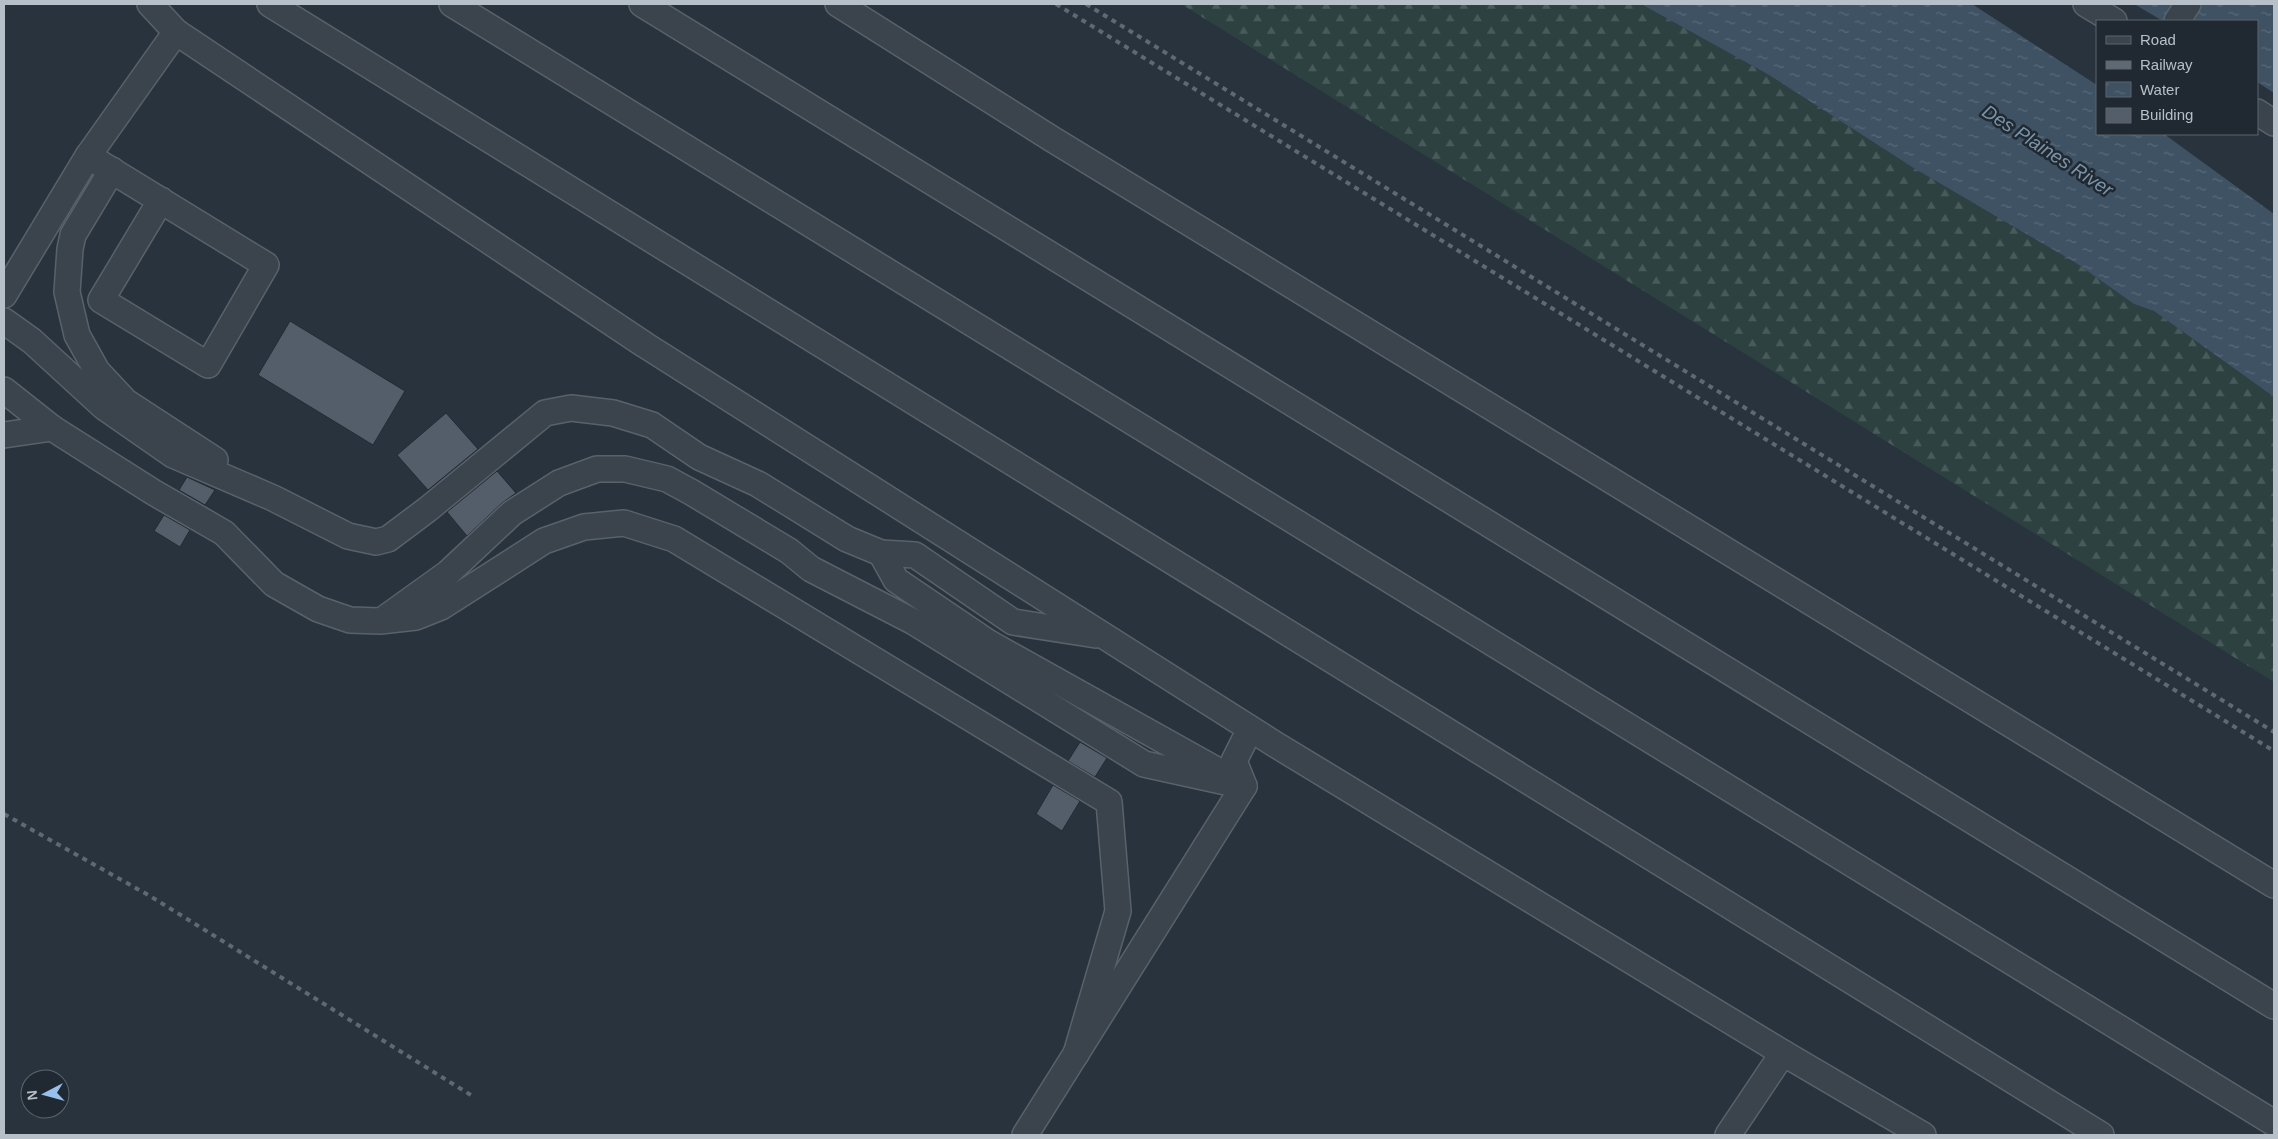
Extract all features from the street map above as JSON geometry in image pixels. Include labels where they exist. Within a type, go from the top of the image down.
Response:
[{"type":"lane","points":[[150,4],[176,32],[645,345],[1250,729],[1783,1053],[1923,1135]]},
{"type":"lane","points":[[270,4],[2101,1135]]},
{"type":"lane","points":[[452,4],[2274,1123]]},
{"type":"lane","points":[[642,4],[2274,1006]]},
{"type":"lane","points":[[838,4],[1060,144],[2274,885]]},
{"type":"lane","points":[[2086,4],[2112,20]]},
{"type":"lane","points":[[2178,20],[2188,4]]},
{"type":"lane","points":[[4,295],[88,156],[176,32]]},
{"type":"lane","points":[[2258,113],[2274,123]]},
{"type":"lane","points":[[88,156],[161,200],[266,265],[208,365],[101,300],[161,200]]},
{"type":"lane","points":[[112,170],[73,235],[70,249],[67,292],[77,335],[97,371],[126,402],[273,498]]},
{"type":"lane","points":[[4,321],[32,341],[104,407],[174,455],[273,498],[348,536],[376,542],[388,539],[428,509],[545,413],[571,408],[613,412],[652,426],[699,457],[758,484],[847,539],[881,553],[915,555],[1013,622],[1106,637]]},
{"type":"lane","points":[[4,390],[52,428],[153,492],[224,533],[274,584],[318,609],[350,620],[380,621],[416,617],[440,607],[544,541],[584,526],[624,523],[674,539],[1109,802],[1118,911],[1076,1054]]},
{"type":"lane","points":[[4,435],[52,428]]},
{"type":"lane","points":[[380,621],[448,574],[512,513],[559,482],[598,469],[625,470],[667,479],[691,492],[789,551],[811,569],[914,622],[1144,764],[1244,786]]},
{"type":"lane","points":[[881,553],[896,580],[989,643],[1244,786]]},
{"type":"lane","points":[[1244,786],[1234,761],[1250,729]]},
{"type":"lane","points":[[1025,1135],[1244,786]]},
{"type":"lane","points":[[1728,1135],[1783,1053]]},
{"type":"green space","points":[[1181,4],[1641,4],[1769,75],[1912,167],[2076,263],[2134,304],[2154,311],[2274,397],[2274,682]]},
{"type":"water","name":"Des Plaines River","points":[[1641,4],[1972,4],[2096,84],[2096,135],[2165,135],[2274,214],[2274,397],[2154,311],[2134,304],[2076,263],[1912,167],[1769,75]]},
{"type":"water","points":[[2134,4],[2175,4],[2164,20]]},
{"type":"water","points":[[2201,4],[2274,4],[2274,93],[2258,83],[2258,20],[2192,20]]},
{"type":"building","points":[[290,321],[405,391],[373,445],[258,375]]},
{"type":"building","points":[[446,413],[478,449],[428,490],[397,455]]},
{"type":"building","points":[[497,471],[516,493],[502,503],[467,536],[447,512]]},
{"type":"building","points":[[187,477],[215,490],[205,505],[179,490]]},
{"type":"building","points":[[164,515],[190,530],[180,547],[154,531]]},
{"type":"building","points":[[1080,742],[1107,758],[1095,777],[1068,761]]},
{"type":"building","points":[[1053,785],[1080,801],[1062,831],[1036,814]]},
{"type":"railway","points":[[1056,4],[2274,751]]},
{"type":"railway","points":[[1086,4],[2274,732]]},
{"type":"railway","points":[[4,814],[150,896],[474,1097]]}]
